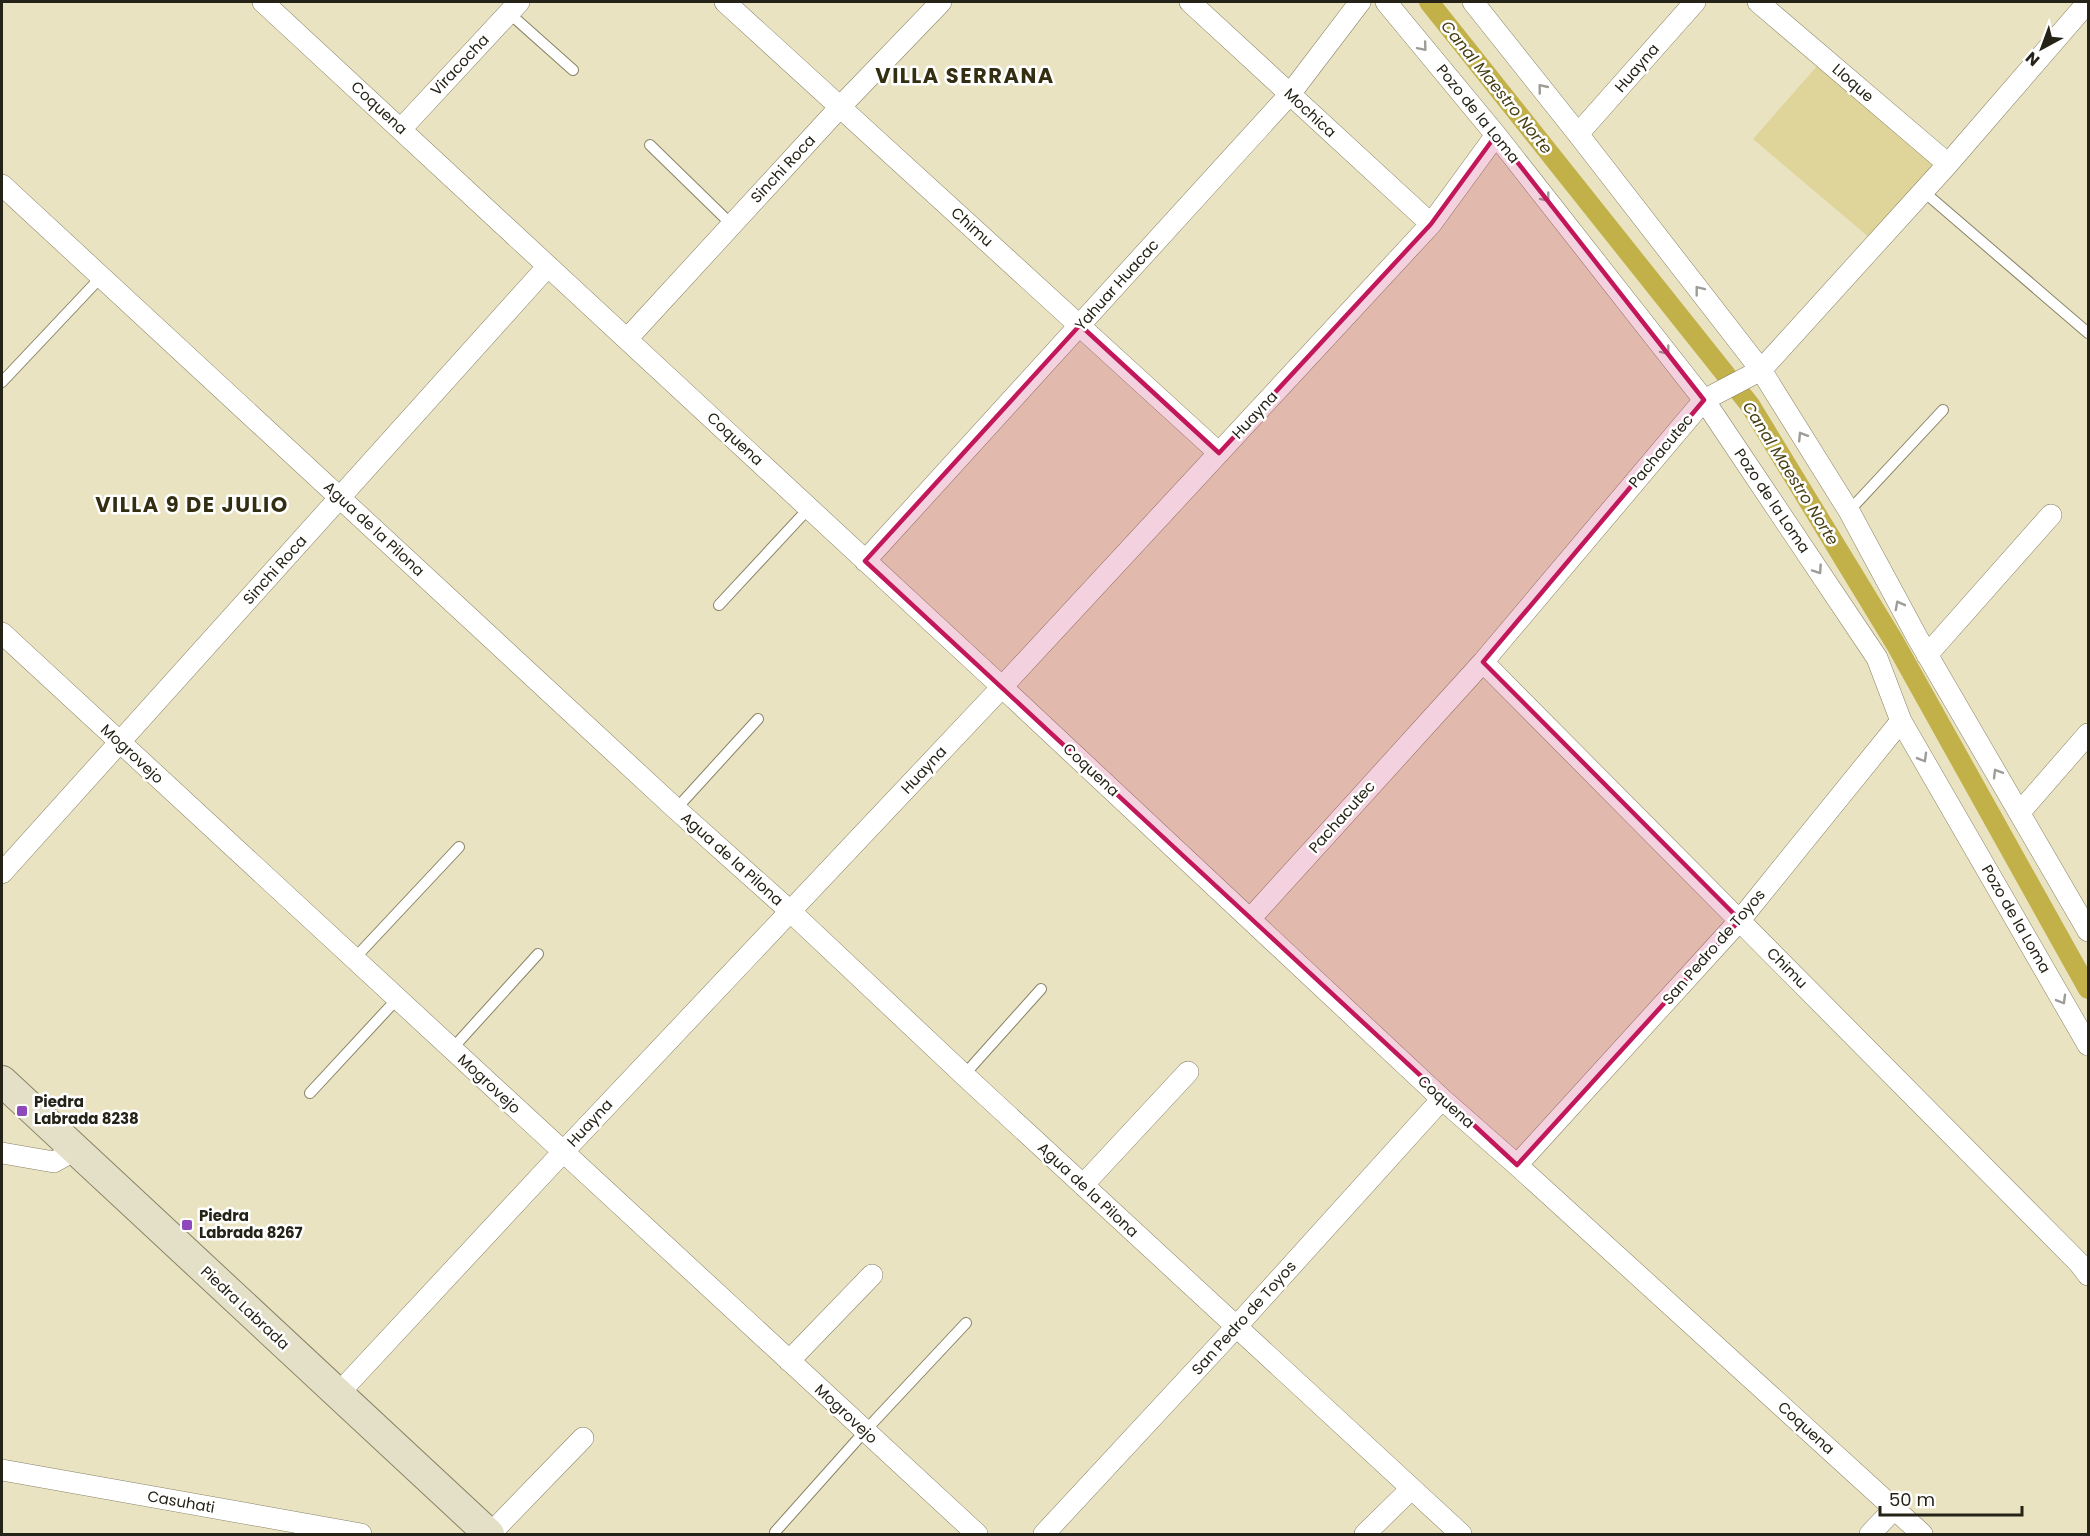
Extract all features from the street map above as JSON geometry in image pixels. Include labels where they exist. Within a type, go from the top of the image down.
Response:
[{"type":"main road","name":"Piedra Labrada","points":[[2,1081],[490,1534]]},
{"type":"street","name":"Coquena","points":[[263,2],[1002,687],[1442,1099],[1922,1534]]},
{"type":"street","name":"Chimu","points":[[725,2],[1220,453]]},
{"type":"street","name":"Sinchi Roca","points":[[627,339],[840,107],[941,2]]},
{"type":"street","name":"Mochica","points":[[1190,2],[1431,224]]},
{"type":"street","name":"Yahuar Huacac","points":[[866,561],[1290,94],[1360,2]]},
{"type":"street","name":"Pozo de la Loma","points":[[1386,2],[1496,135],[1704,400],[1877,658],[1901,721],[2088,1045]]},
{"type":"street","points":[[1473,2],[1761,370],[1849,511],[1927,655],[2088,931]]},
{"type":"street","name":"Huayna","points":[[1578,134],[1695,2]]},
{"type":"street","name":"Lloque","points":[[1758,2],[1948,164]]},
{"type":"street","name":"Pachacutec","points":[[1250,919],[1483,662],[1704,400],[1761,370],[1948,164],[2088,2]]},
{"type":"street","name":"Viracocha","points":[[400,129],[514,7]]},
{"type":"street","name":"Huayna","points":[[338,1394],[1002,687],[1431,224],[1496,135]]},
{"type":"street","name":"Agua de la Pilona","points":[[2,185],[676,809],[790,911],[1461,1534]]},
{"type":"street","name":"Sinchi Roca","points":[[2,873],[548,266]]},
{"type":"street","points":[[1927,655],[2052,515]]},
{"type":"street","name":"Mogrovejo","points":[[2,633],[977,1534]]},
{"type":"street","name":"Chimu","points":[[1483,662],[2071,1254],[2088,1275]]},
{"type":"street","name":"San Pedro de Toyos","points":[[1517,1165],[1740,920],[1901,721]]},
{"type":"street","points":[[2020,812],[2088,734]]},
{"type":"street","points":[[1083,1185],[1188,1072]]},
{"type":"street","name":"San Pedro de Toyos","points":[[1044,1534],[1236,1327],[1442,1099]]},
{"type":"street","points":[[2,1153],[54,1162],[75,1150]]},
{"type":"street","points":[[789,1361],[872,1275]]},
{"type":"street","points":[[490,1534],[583,1438]]},
{"type":"street","name":"Casuhati","points":[[2,1470],[361,1534]]},
{"type":"street","points":[[1365,1534],[1411,1489]]},
{"type":"street","points":[[1870,1534],[1894,1509]]},
{"type":"lane","points":[[514,7],[573,70]]},
{"type":"lane","points":[[650,145],[732,225]]},
{"type":"lane","points":[[1923,191],[2088,333]]},
{"type":"lane","points":[[2,382],[101,277]]},
{"type":"lane","points":[[1849,511],[1943,410]]},
{"type":"lane","points":[[719,605],[809,508]]},
{"type":"lane","points":[[676,809],[758,719]]},
{"type":"lane","points":[[354,959],[459,847]]},
{"type":"lane","points":[[452,1049],[538,954]]},
{"type":"lane","points":[[964,1075],[1041,989]]},
{"type":"lane","points":[[310,1093],[397,999]]},
{"type":"lane","points":[[776,1532],[865,1431],[966,1323]]},
{"type":"highlighted area","points":[[1496,135],[1704,400],[1483,662],[1740,920],[1517,1165],[865,561],[1080,325],[1219,453],[1431,224]]},
{"type":"shaded area","points":[[1824,58],[1943,160],[1871,239],[1753,139]]},
{"type":"waterway","name":"Canal Maestro Norte","points":[[1429,2],[1750,405],[1895,643],[2088,989]]},
{"type":"place","name":"Piedra Labrada 8238","points":[[22,1111]]},
{"type":"place","name":"Piedra Labrada 8267","points":[[187,1225]]},
{"type":"district","name":"VILLA SERRANA","points":[[965,76]]},
{"type":"district","name":"VILLA 9 DE JULIO","points":[[192,505]]}]
